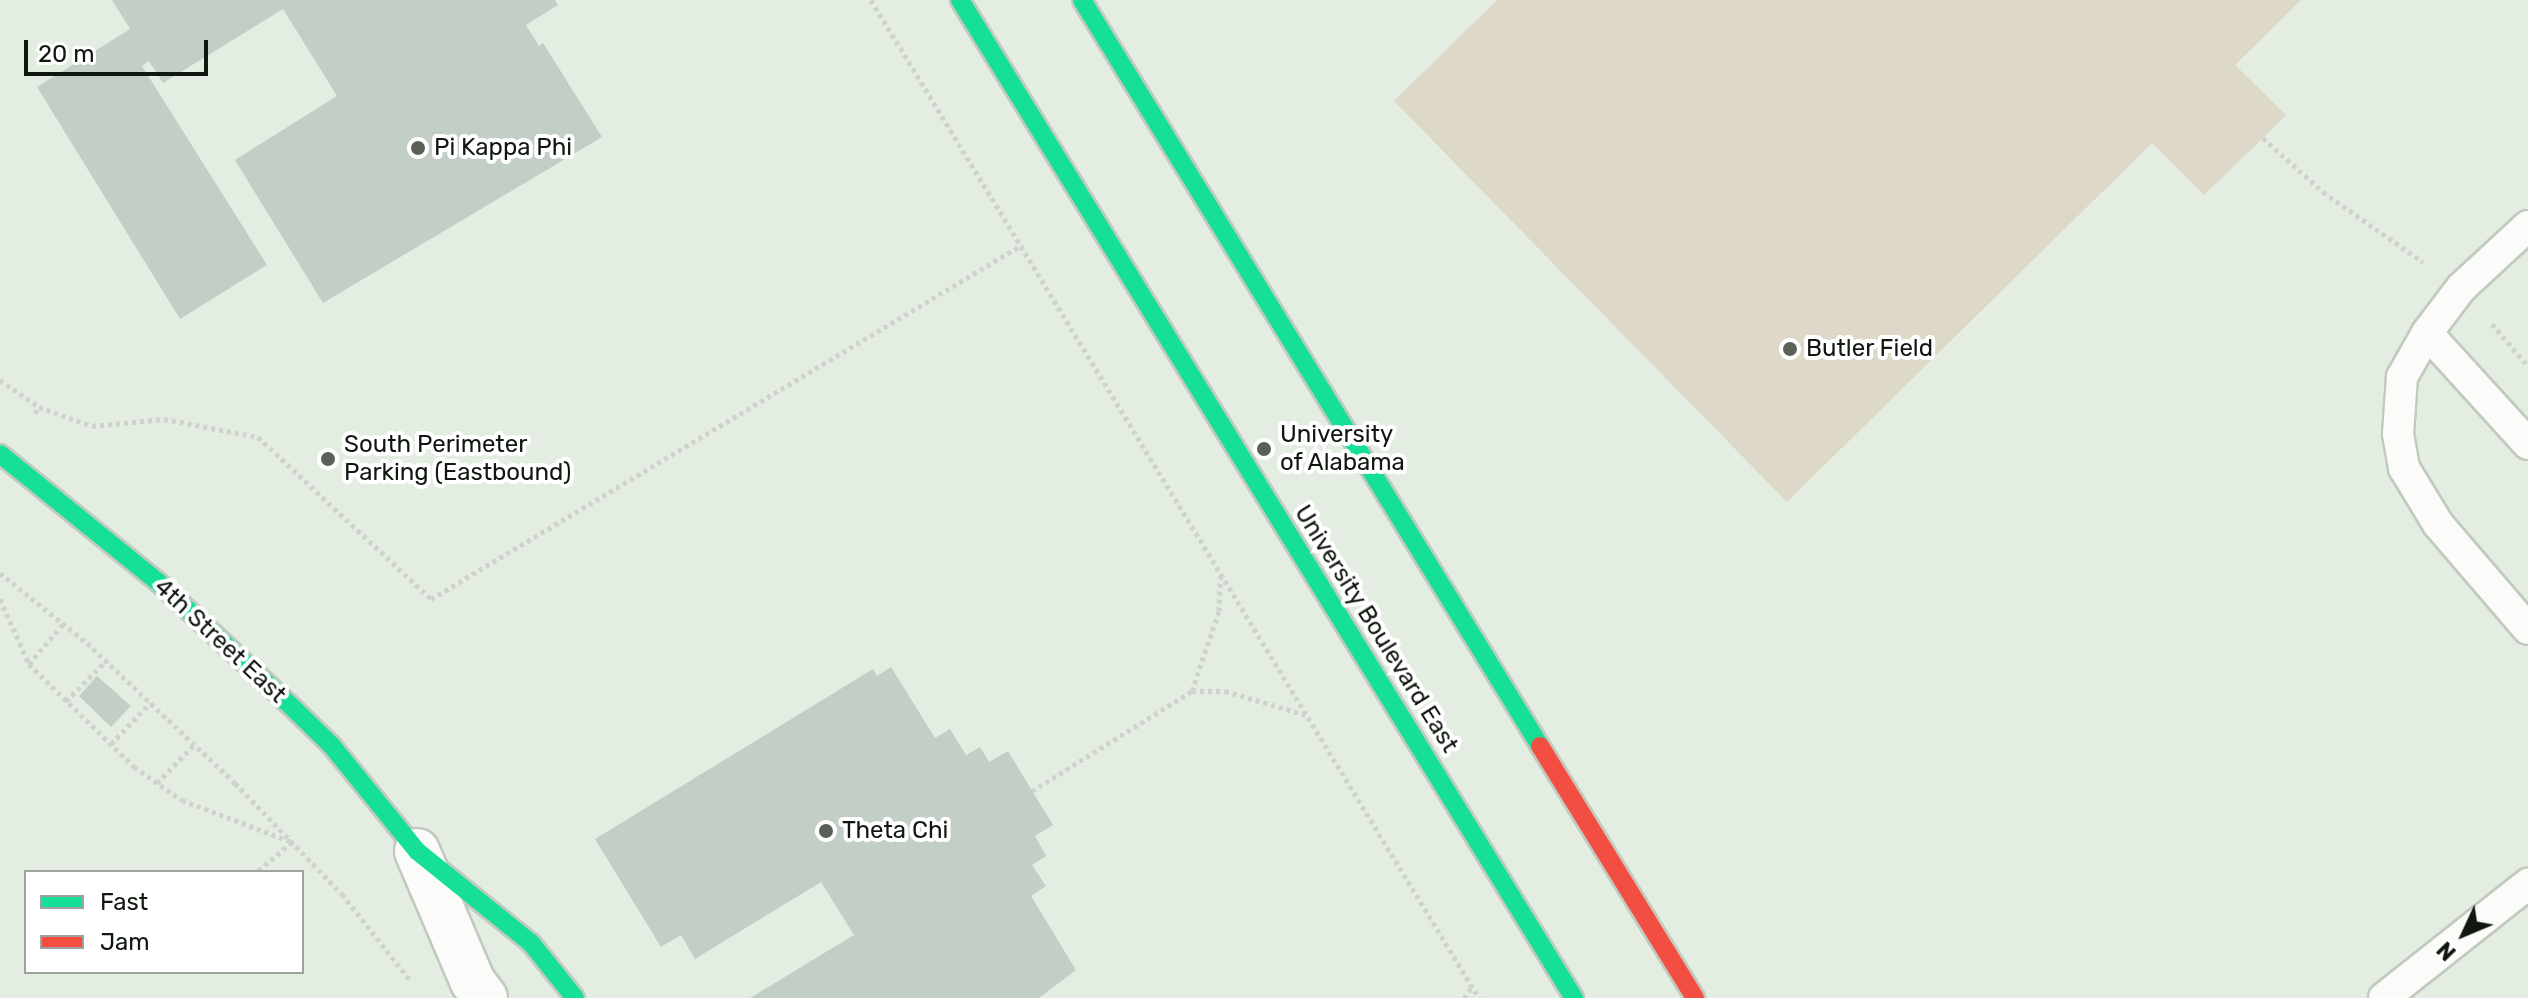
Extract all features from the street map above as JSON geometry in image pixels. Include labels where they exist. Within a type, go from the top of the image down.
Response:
[{"type":"main road","name":"University Boulevard East","points":[[960,0],[1574,998]]},
{"type":"main road","points":[[1082,0],[1695,998]]},
{"type":"main road","name":"4th Street East","points":[[1,454],[158,582],[291,706],[332,746],[417,851],[531,943],[575,998]]},
{"type":"street","name":"4th Street East","points":[[417,851],[473,982],[485,998]]},
{"type":"lane","points":[[2528,226],[2461,288],[2427,333],[2402,377],[2398,434],[2404,468],[2438,524],[2528,629]]},
{"type":"lane","points":[[2427,333],[2528,444]]},
{"type":"lane","points":[[2384,998],[2528,884]]},
{"type":"path","points":[[871,0],[1479,998]]},
{"type":"path","points":[[2263,138],[2323,192],[2461,288],[2528,366]]},
{"type":"path","points":[[0,380],[39,407],[92,426],[164,419],[258,437],[431,599],[1020,246]]},
{"type":"path","points":[[1,454],[39,407]]},
{"type":"path","points":[[0,573],[106,661],[292,842],[342,894],[415,986]]},
{"type":"path","points":[[1192,691],[1219,611],[1220,574]]},
{"type":"path","points":[[0,599],[29,664],[111,744],[157,783],[182,800],[292,842]]},
{"type":"path","points":[[29,664],[63,624]]},
{"type":"path","points":[[66,701],[106,661]]},
{"type":"path","points":[[1032,791],[1192,691],[1225,691],[1307,715]]},
{"type":"path","points":[[111,744],[150,703]]},
{"type":"path","points":[[157,783],[194,745]]},
{"type":"path","points":[[259,870],[292,842]]},
{"type":"path","points":[[1464,998],[1472,986]]},
{"type":"shaded area","name":"Butler Field","points":[[1497,0],[2301,0],[2235,65],[2286,115],[2263,138],[2204,195],[2152,143],[1787,502],[1394,101]]},
{"type":"building","name":"Pi Kappa Phi","points":[[112,0],[555,0],[558,5],[526,25],[539,46],[543,43],[602,137],[323,303],[235,160],[337,96],[283,9],[163,83],[149,61],[142,66],[267,265],[180,319],[37,87],[130,29]]},
{"type":"building","name":"Theta Chi","points":[[891,667],[935,738],[950,729],[966,755],[980,747],[989,762],[1008,751],[1053,825],[1035,836],[1046,856],[1032,865],[1046,886],[1031,896],[1076,970],[1039,998],[750,998],[854,935],[821,882],[695,959],[681,935],[661,947],[595,839],[873,669],[877,676]]},
{"type":"building","points":[[97,676],[131,706],[111,727],[79,696]]},
{"type":"traffic: fast","points":[[960,0],[1574,998]]},
{"type":"traffic: fast","points":[[1082,0],[1540,746]]},
{"type":"traffic: fast","points":[[0,454],[158,582],[291,706],[332,746],[417,851],[531,943],[575,998]]},
{"type":"traffic: jam","points":[[1540,746],[1695,998]]},
{"type":"place","name":"Pi Kappa Phi","points":[[418,148]]},
{"type":"place","name":"Butler Field","points":[[1790,349]]},
{"type":"place","name":"University of Alabama","points":[[1264,449]]},
{"type":"place","name":"South Perimeter Parking (Eastbound)","points":[[328,459]]},
{"type":"place","name":"Theta Chi","points":[[826,831]]}]
